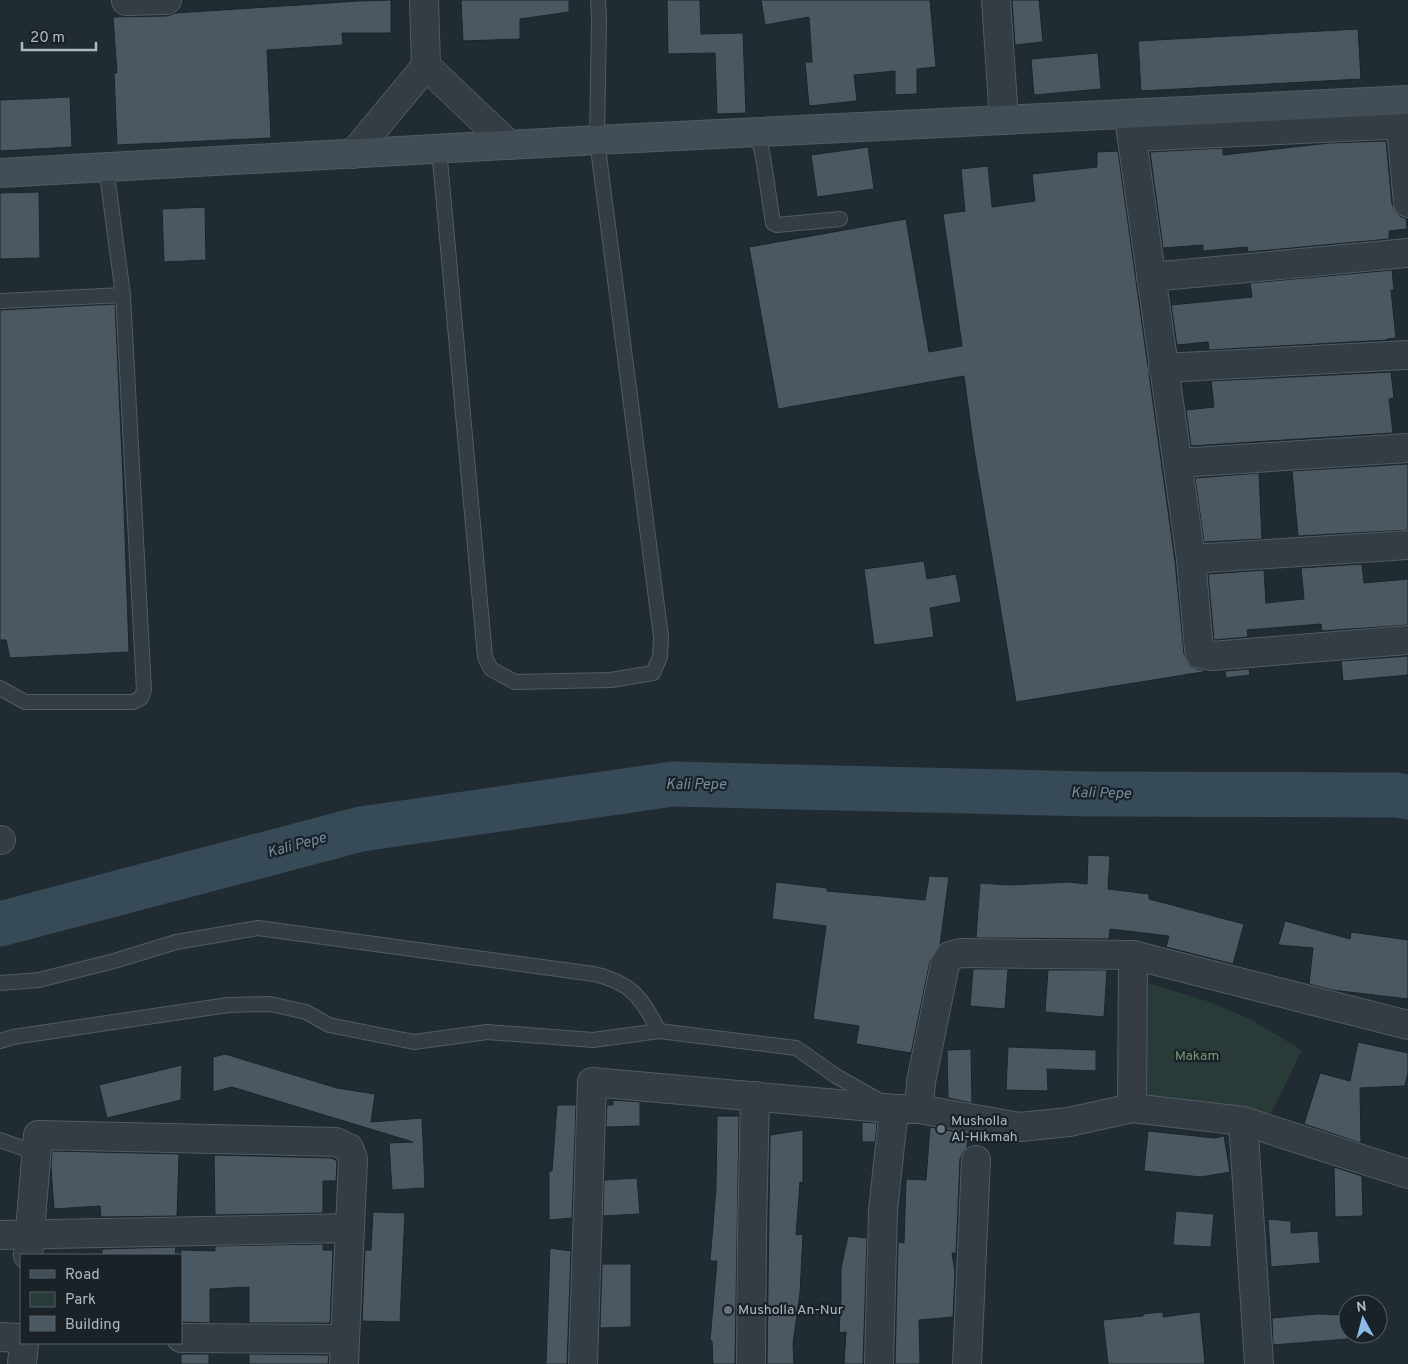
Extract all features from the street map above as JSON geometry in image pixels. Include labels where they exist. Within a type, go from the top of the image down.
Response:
[{"type":"main road","points":[[0,173],[1004,120],[1404,112]]},
{"type":"street","points":[[126,2],[167,0]]},
{"type":"street","points":[[353,154],[426,66],[424,0]]},
{"type":"street","points":[[996,0],[1004,120]]},
{"type":"street","points":[[426,66],[509,145]]},
{"type":"street","points":[[1408,203],[1404,112],[1131,131],[1191,559],[1198,650],[1200,654],[1204,656],[1408,640]]},
{"type":"street","points":[[1151,277],[1408,253]]},
{"type":"street","points":[[1164,368],[1408,355]]},
{"type":"street","points":[[1178,463],[1408,448]]},
{"type":"street","points":[[1191,559],[1408,545]]},
{"type":"street","points":[[879,1364],[883,1210],[907,1109],[921,1082],[945,964],[950,956],[961,953],[1133,955],[1408,1025]]},
{"type":"street","points":[[1132,1108],[1133,955]]},
{"type":"street","points":[[584,1364],[592,1082],[907,1109],[1020,1127],[1069,1122],[1132,1108],[1243,1121],[1408,1174]]},
{"type":"street","points":[[751,1364],[755,1096]]},
{"type":"street","points":[[1243,1121],[1260,1364]]},
{"type":"street","points":[[29,1245],[38,1135],[336,1142],[349,1148],[353,1159],[345,1351],[182,1338]]},
{"type":"street","points":[[967,1364],[976,1160]]},
{"type":"street","points":[[0,1235],[29,1245],[350,1228]]},
{"type":"street","points":[[0,1337],[20,1338]]},
{"type":"street","points":[[22,1364],[24,1344]]},
{"type":"lane","points":[[439,149],[485,657],[491,669],[515,682],[612,680],[653,673],[660,657],[661,637],[597,140],[598,0]]},
{"type":"lane","points":[[757,132],[763,157],[773,223],[777,225],[840,219]]},
{"type":"lane","points":[[0,688],[25,702],[133,702],[140,698],[144,690],[123,295],[106,168]]},
{"type":"lane","points":[[0,301],[123,295]]},
{"type":"lane","points":[[0,983],[39,980],[114,961],[176,942],[258,928],[612,978],[630,988],[647,1008],[659,1031]]},
{"type":"lane","points":[[0,1041],[13,1037],[228,1006],[270,1004],[306,1012],[329,1025],[414,1042],[487,1032],[593,1040],[659,1031],[796,1048],[836,1076],[907,1109]]},
{"type":"lane","points":[[0,1140],[25,1149],[36,1160]]},
{"type":"green space","name":"Makam","points":[[1148,983],[1204,1000],[1246,1017],[1302,1050],[1267,1122],[1147,1099],[1140,1087]]},
{"type":"building","points":[[391,0],[391,33],[342,33],[343,45],[267,50],[271,138],[117,145],[114,73],[117,73],[113,17],[167,16],[176,13]]},
{"type":"building","points":[[461,0],[569,0],[569,12],[520,19],[520,39],[463,41]]},
{"type":"building","points":[[667,0],[700,0],[701,34],[743,33],[746,113],[717,114],[715,53],[668,54]]},
{"type":"building","points":[[761,0],[930,0],[936,67],[917,69],[917,94],[895,95],[895,71],[854,75],[857,101],[809,106],[805,62],[812,62],[809,17],[765,25]]},
{"type":"building","points":[[1012,0],[1039,0],[1043,42],[1015,45]]},
{"type":"building","points":[[1358,29],[1361,79],[1141,91],[1138,41]]},
{"type":"building","points":[[1098,53],[1101,89],[1034,95],[1031,59]]},
{"type":"building","points":[[70,97],[72,147],[0,151],[0,100]]},
{"type":"building","points":[[1386,141],[1392,204],[1401,217],[1406,218],[1407,229],[1389,231],[1389,239],[1248,252],[1247,247],[1203,251],[1203,245],[1163,248],[1150,152],[1223,148],[1223,155],[1329,143]]},
{"type":"building","points":[[868,147],[874,189],[817,197],[811,155]]},
{"type":"building","points":[[1118,151],[1175,561],[1184,654],[1190,666],[1209,671],[1016,702],[974,450],[964,376],[778,409],[749,247],[906,219],[929,352],[962,346],[943,214],[965,211],[961,169],[988,166],[992,207],[1035,201],[1032,174],[1097,167],[1097,152]]},
{"type":"building","points":[[39,192],[40,258],[0,259],[0,193]]},
{"type":"building","points":[[205,207],[206,260],[164,262],[162,209]]},
{"type":"building","points":[[1392,270],[1394,290],[1391,290],[1396,338],[1209,350],[1208,342],[1177,345],[1171,305],[1252,297],[1250,283]]},
{"type":"building","points":[[115,304],[129,652],[10,658],[6,640],[0,640],[0,310]]},
{"type":"building","points":[[1391,372],[1394,398],[1389,399],[1393,433],[1191,446],[1186,410],[1214,407],[1211,381]]},
{"type":"building","points":[[1408,464],[1408,530],[1298,536],[1292,471]]},
{"type":"building","points":[[1259,473],[1262,539],[1204,542],[1195,478]]},
{"type":"building","points":[[924,561],[927,579],[956,574],[961,602],[930,608],[934,637],[874,645],[864,569]]},
{"type":"building","points":[[1362,564],[1364,583],[1408,579],[1408,625],[1322,631],[1321,624],[1247,630],[1248,637],[1214,640],[1208,574],[1264,570],[1266,603],[1304,599],[1301,568]]},
{"type":"building","points":[[1408,656],[1408,675],[1343,681],[1341,661]]},
{"type":"building","points":[[1249,669],[1250,675],[1226,678],[1225,671]]},
{"type":"building","points":[[1088,855],[1110,856],[1108,889],[1149,894],[1149,899],[1244,924],[1233,964],[1166,947],[1169,936],[1110,929],[1109,939],[976,938],[980,883],[1009,885],[1068,882],[1087,884]]},
{"type":"building","points":[[929,876],[949,877],[940,945],[930,961],[911,1053],[856,1044],[859,1026],[813,1019],[826,926],[772,919],[776,882],[827,888],[827,891],[925,900]]},
{"type":"building","points":[[1285,921],[1350,939],[1351,932],[1408,940],[1408,999],[1332,990],[1309,984],[1313,948],[1278,945]]},
{"type":"building","points":[[973,969],[1008,969],[1005,1009],[970,1006]]},
{"type":"building","points":[[1048,970],[1107,970],[1104,1017],[1045,1012]]},
{"type":"building","points":[[1358,1042],[1408,1053],[1408,1072],[1405,1086],[1360,1088],[1361,1143],[1304,1124],[1320,1073],[1350,1081]]},
{"type":"building","points":[[1008,1047],[1096,1050],[1096,1071],[1047,1069],[1048,1091],[1006,1090]]},
{"type":"building","points":[[971,1049],[972,1103],[948,1098],[947,1050]]},
{"type":"building","points":[[225,1054],[337,1088],[375,1094],[371,1122],[422,1118],[425,1188],[392,1190],[389,1143],[413,1142],[232,1087],[213,1092],[213,1057]]},
{"type":"building","points":[[182,1065],[181,1100],[107,1118],[99,1085]]},
{"type":"building","points":[[613,1100],[640,1102],[640,1126],[606,1127],[607,1105],[613,1105]]},
{"type":"building","points":[[557,1105],[576,1105],[572,1218],[549,1220],[549,1171],[552,1171]]},
{"type":"building","points":[[717,1116],[739,1116],[735,1364],[713,1364],[712,1341],[710,1341],[717,1261],[710,1261],[716,1189]]},
{"type":"building","points":[[862,1122],[877,1123],[875,1142],[862,1142]]},
{"type":"building","points":[[930,1127],[968,1134],[967,1148],[960,1159],[956,1253],[952,1253],[955,1272],[953,1317],[919,1320],[920,1364],[895,1364],[898,1242],[904,1243],[906,1179],[926,1180]]},
{"type":"building","points":[[803,1130],[803,1183],[800,1182],[796,1235],[803,1234],[800,1293],[793,1344],[794,1364],[767,1364],[770,1135]]},
{"type":"building","points":[[1148,1131],[1215,1138],[1224,1136],[1230,1172],[1201,1177],[1144,1171]]},
{"type":"building","points":[[52,1151],[179,1154],[177,1216],[101,1217],[100,1206],[54,1209],[51,1167]]},
{"type":"building","points":[[214,1155],[332,1158],[337,1161],[336,1181],[323,1181],[323,1213],[215,1215]]},
{"type":"building","points":[[1334,1167],[1362,1176],[1363,1216],[1335,1217]]},
{"type":"building","points":[[637,1178],[640,1214],[603,1216],[604,1180]]},
{"type":"building","points":[[1176,1211],[1214,1214],[1211,1247],[1173,1245]]},
{"type":"building","points":[[373,1212],[405,1213],[400,1322],[362,1321],[365,1250],[371,1250]]},
{"type":"building","points":[[1268,1219],[1291,1221],[1291,1233],[1318,1231],[1320,1263],[1271,1267]]},
{"type":"building","points":[[848,1236],[867,1238],[863,1364],[844,1364],[846,1332],[839,1333],[841,1268]]},
{"type":"building","points":[[323,1244],[323,1250],[333,1250],[330,1323],[249,1323],[249,1287],[210,1289],[210,1323],[182,1322],[181,1250],[215,1251],[215,1246]]},
{"type":"building","points":[[176,1247],[175,1254],[102,1254],[102,1249]]},
{"type":"building","points":[[550,1248],[571,1251],[567,1364],[546,1364]]},
{"type":"building","points":[[602,1264],[631,1264],[631,1327],[600,1328]]},
{"type":"building","points":[[1163,1312],[1163,1317],[1200,1312],[1205,1364],[1108,1364],[1103,1320]]},
{"type":"building","points":[[1318,1314],[1338,1315],[1338,1340],[1273,1345],[1272,1318]]},
{"type":"building","points":[[181,1354],[209,1354],[209,1364],[181,1364]]},
{"type":"building","points":[[249,1354],[329,1355],[328,1364],[249,1364]]},
{"type":"waterway","name":"Kali Pepe","points":[[0,924],[361,829],[673,784],[1090,794],[1396,795],[1408,797]]},
{"type":"place","name":"Musholla Al-Hikmah","points":[[941,1129]]},
{"type":"place","name":"Musholla An-Nur","points":[[728,1310]]}]
